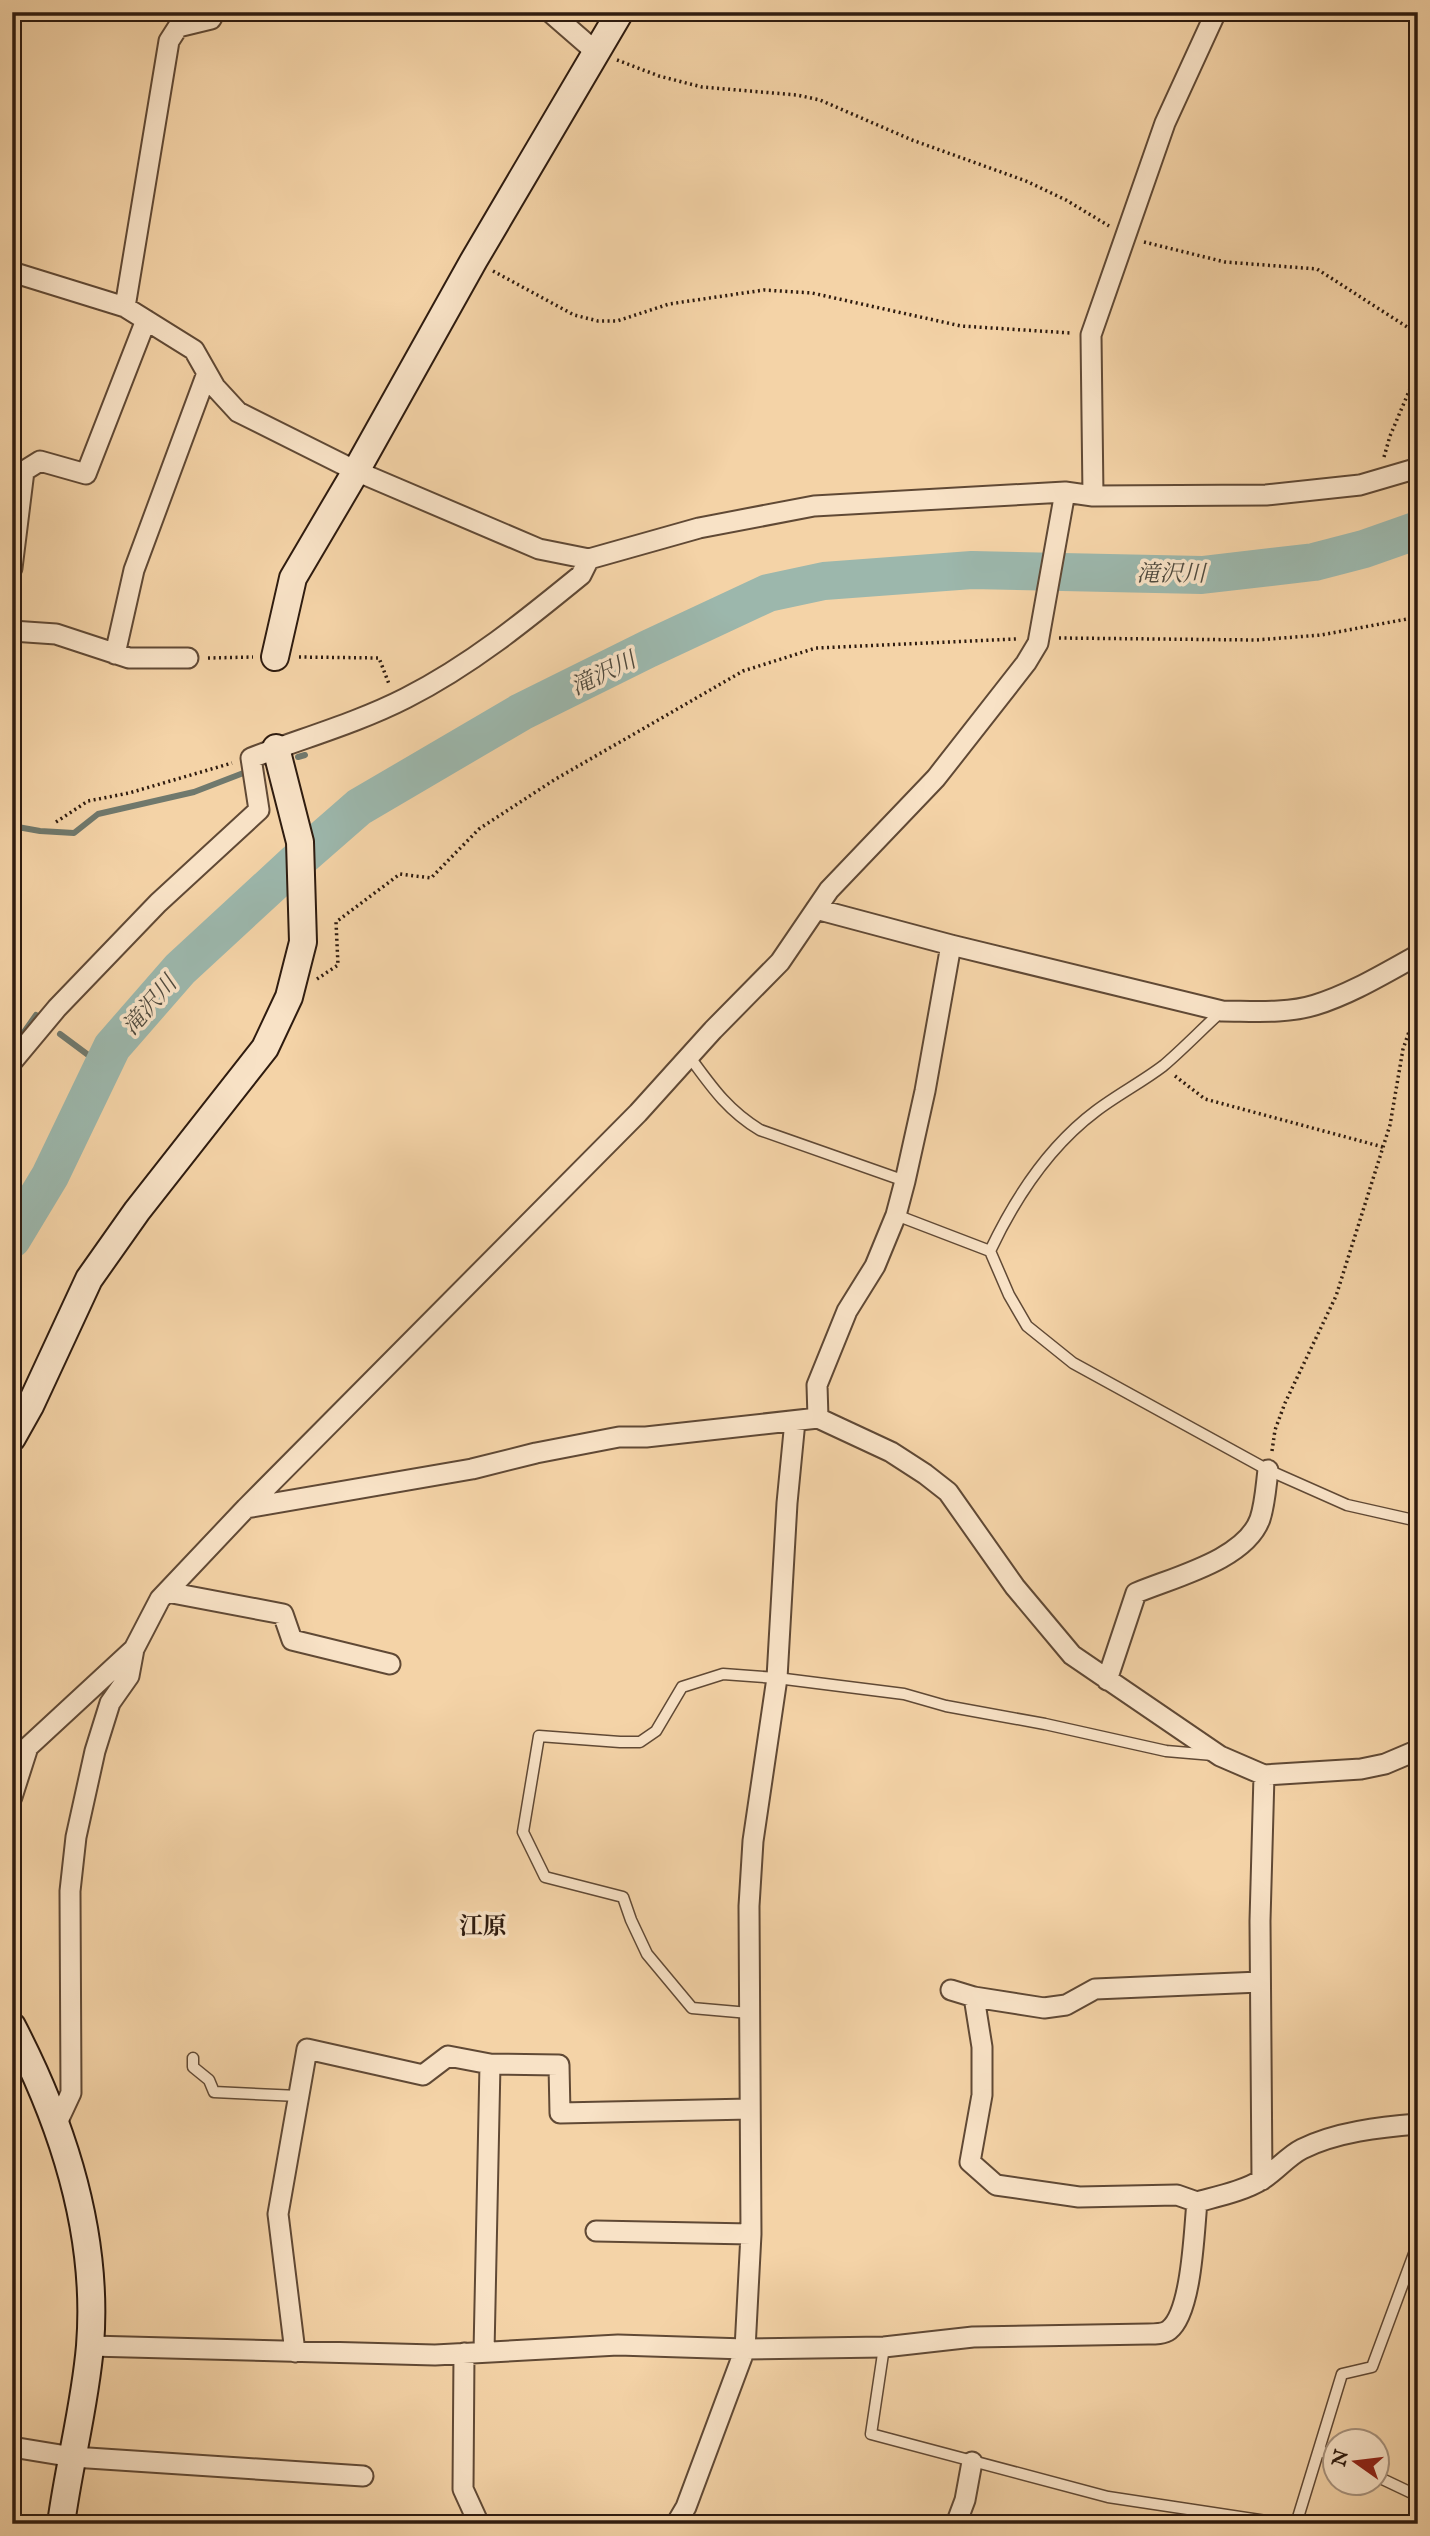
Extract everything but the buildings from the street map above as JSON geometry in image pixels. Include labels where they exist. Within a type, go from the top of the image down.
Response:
[{"type":"street","points":[[125,307],[169,41],[178,27],[211,19],[215,12]]},
{"type":"street","points":[[550,12],[596,52]]},
{"type":"street","points":[[275,657],[293,578],[474,260],[620,12]]},
{"type":"street","points":[[1094,496],[1091,335],[1165,123],[1216,12]]},
{"type":"street","points":[[12,272],[125,307],[146,320],[194,350],[215,387],[237,412],[356,471],[539,549],[589,559],[699,528],[814,506],[1094,496],[1266,495],[1360,485],[1418,468]]},
{"type":"street","points":[[12,568],[24,471],[40,461],[86,474],[146,320]]},
{"type":"street","points":[[115,654],[134,570],[207,373]]},
{"type":"street","points":[[57,2123],[71,2094],[70,1891],[76,1837],[95,1751],[110,1703],[129,1676],[134,1649],[160,1599],[246,1508],[638,1113],[780,962],[829,890],[936,778],[1026,663],[1041,631],[1064,497]]},
{"type":"street","points":[[12,1062],[57,1008],[158,903],[259,810],[251,758],[349,723],[395,702],[485,652],[582,575],[589,559]]},
{"type":"street","points":[[12,631],[55,634],[129,658],[188,658]]},
{"type":"street","points":[[12,1438],[30,1406],[89,1279],[137,1211],[265,1048],[289,998],[303,942],[300,842],[276,748]]},
{"type":"street","points":[[816,909],[1222,1011],[1268,1012],[1313,1006],[1362,986],[1418,954]]},
{"type":"street","points":[[818,1418],[817,1385],[847,1311],[875,1266],[905,1181],[925,1091],[951,945]]},
{"type":"street","points":[[246,1508],[471,1469],[619,1437],[646,1437],[818,1418],[891,1452],[948,1493],[1015,1587],[1072,1655],[1220,1756],[1264,1774],[1361,1769],[1385,1764],[1418,1750]]},
{"type":"street","points":[[676,2524],[686,2507],[745,2349],[751,2234],[749,1906],[753,1841],[777,1678],[787,1503],[795,1421]]},
{"type":"street","points":[[1107,1681],[1136,1592],[1230,1555],[1247,1540],[1260,1520],[1268,1471]]},
{"type":"street","points":[[167,1592],[283,1614],[292,1640],[390,1664]]},
{"type":"street","points":[[12,1797],[28,1747],[134,1649]]},
{"type":"street","points":[[1262,2180],[1259,1921],[1264,1774]]},
{"type":"street","points":[[951,1990],[974,1997],[1044,2008],[1066,2005],[1095,1989],[1260,1982]]},
{"type":"street","points":[[974,1997],[982,2047],[982,2095],[970,2162],[996,2185],[1079,2197],[1177,2195],[1197,2202],[1231,2193],[1262,2180],[1301,2150],[1336,2138],[1418,2124]]},
{"type":"street","points":[[12,2026],[57,2123],[77,2191],[89,2259],[90,2346],[84,2398],[61,2524]]},
{"type":"street","points":[[295,2352],[278,2214],[307,2049],[424,2075],[447,2056],[490,2064],[559,2065],[559,2113],[750,2109]]},
{"type":"street","points":[[484,2352],[490,2064]]},
{"type":"street","points":[[90,2346],[295,2352],[464,2353],[618,2345],[745,2349],[884,2347],[973,2337],[1167,2332],[1175,2323],[1186,2298],[1197,2202]]},
{"type":"street","points":[[596,2231],[751,2234]]},
{"type":"street","points":[[464,2353],[463,2489],[479,2524]]},
{"type":"street","points":[[12,2447],[73,2457],[363,2476]]},
{"type":"street","points":[[956,2524],[965,2500],[972,2462]]},
{"type":"lane","points":[[990,1251],[1006,1216],[1028,1181],[1069,1134],[1095,1111],[1162,1066],[1222,1011]]},
{"type":"lane","points":[[689,1056],[724,1104],[760,1130],[905,1181]]},
{"type":"lane","points":[[895,1215],[990,1251],[1009,1295],[1027,1326],[1073,1363],[1268,1471],[1346,1505],[1418,1521]]},
{"type":"lane","points":[[749,2013],[692,2008],[647,1954],[623,1897],[545,1877],[523,1832],[539,1736],[640,1742],[656,1731],[682,1687],[723,1674],[904,1694],[946,1706],[1045,1724],[1166,1751],[1220,1756]]},
{"type":"lane","points":[[193,2058],[193,2067],[209,2080],[214,2092],[299,2096]]},
{"type":"lane","points":[[1296,2524],[1342,2374],[1372,2367],[1418,2243]]},
{"type":"lane","points":[[884,2347],[872,2434],[1108,2497],[1287,2524]]},
{"type":"lane","points":[[1318,2450],[1322,2452]]},
{"type":"lane","points":[[1392,2484],[1418,2496]]},
{"type":"path","points":[[596,52],[659,76],[702,87],[797,95],[820,100],[912,140],[1026,181],[1066,200],[1125,237],[1225,262],[1317,269],[1418,334]]},
{"type":"path","points":[[474,260],[574,315],[598,321],[617,321],[669,304],[764,290],[813,293],[961,326],[1091,335]]},
{"type":"path","points":[[1378,480],[1390,436],[1418,370]]},
{"type":"path","points":[[289,998],[338,965],[336,922],[400,874],[431,878],[479,829],[554,780],[743,671],[816,648],[1041,631],[1256,640],[1321,635],[1418,617]]},
{"type":"path","points":[[188,658],[379,658],[395,702]]},
{"type":"path","points":[[55,822],[88,801],[129,793],[251,758]]},
{"type":"path","points":[[1268,1471],[1275,1430],[1285,1403],[1336,1296],[1390,1125],[1402,1049],[1418,1006]]},
{"type":"path","points":[[1162,1066],[1205,1099],[1383,1147]]},
{"type":"waterway","name":"滝沢川","points":[[12,1239],[50,1176],[112,1047],[180,969],[359,807],[521,712],[768,593],[824,581],[972,570],[1202,575],[1314,562],[1364,549],[1418,530]]},
{"type":"waterway","points":[[298,757],[305,755]]},
{"type":"waterway","points":[[12,826],[74,833],[98,814],[194,792],[246,772]]},
{"type":"waterway","points":[[22,1035],[36,1015]]},
{"type":"waterway","points":[[60,1034],[103,1066]]},
{"type":"district","name":"江原","points":[[483,1926]]}]
